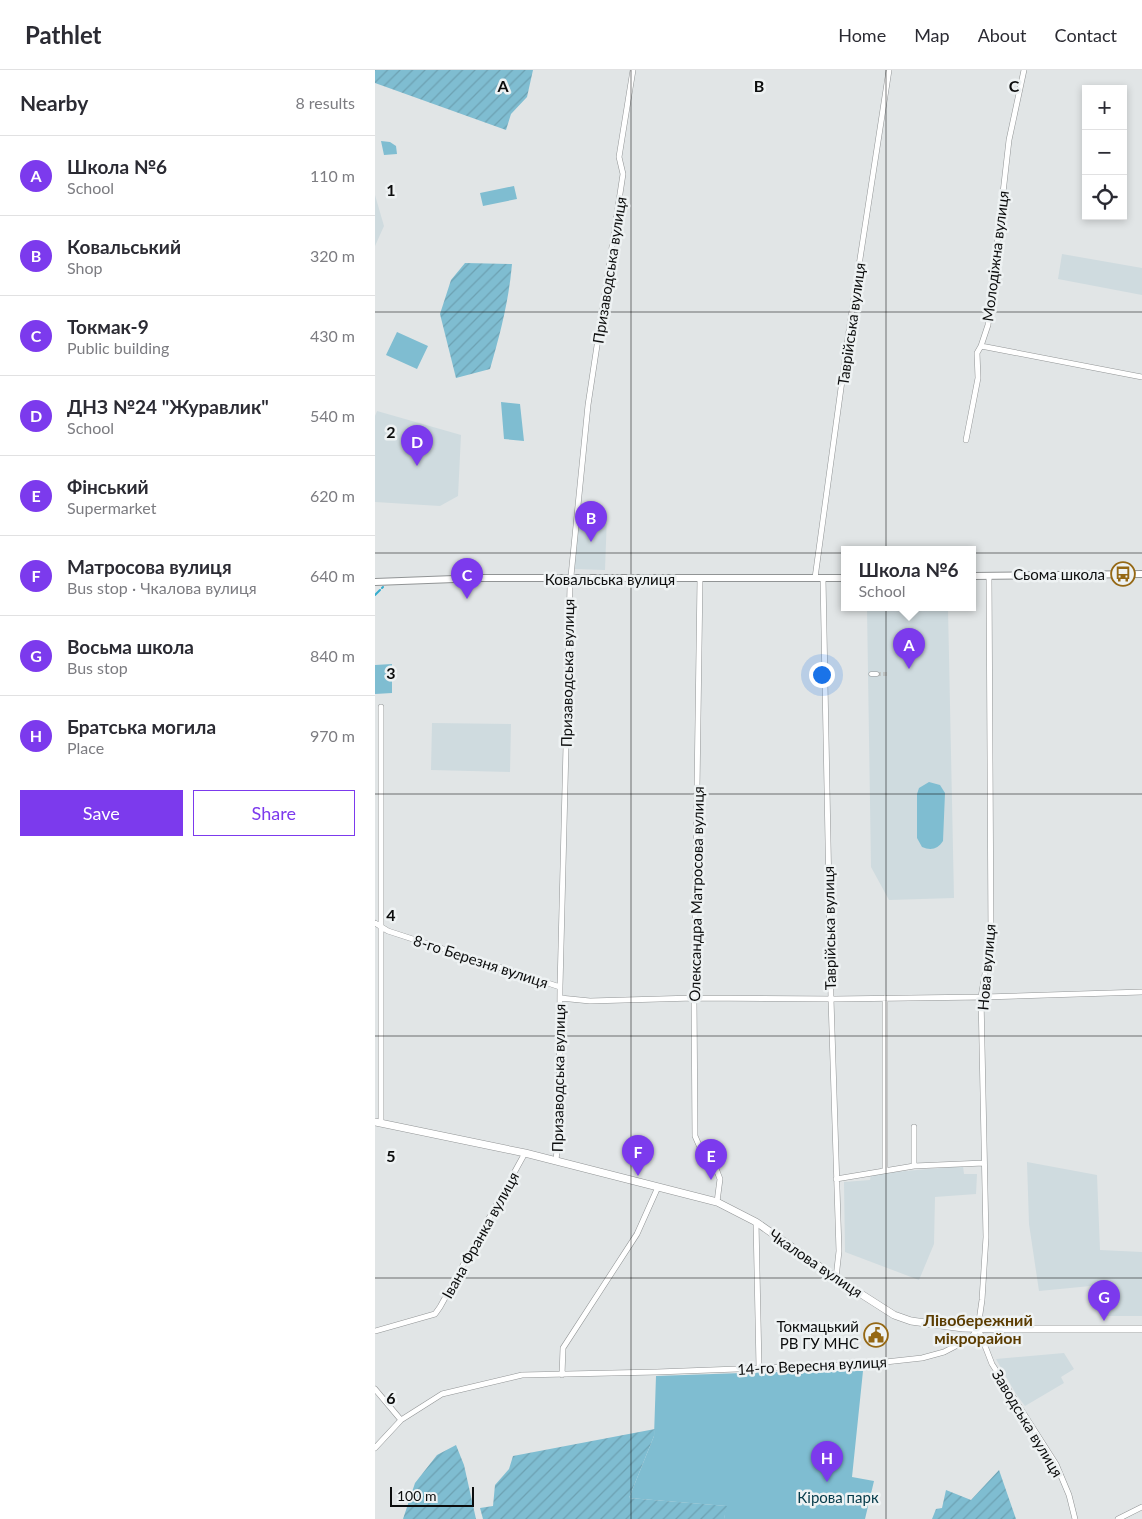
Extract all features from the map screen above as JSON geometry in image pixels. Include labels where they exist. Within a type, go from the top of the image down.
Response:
[{"type":"main road","name":"Чкалова вулиця","points":[[378,1123],[525,1153],[717,1202],[756,1222],[836,1278],[894,1315],[911,1321],[929,1324],[978,1328]]},
{"type":"main road","points":[[978,1328],[1142,1329]]},
{"type":"street","name":"Призаводська вулиця","points":[[556,1161],[559,1126],[560,987],[570,579],[587,406],[623,174],[619,157],[633,70]]},
{"type":"street","name":"Таврійська вулиця","points":[[836,1278],[839,1251],[819,578],[848,337],[889,70]]},
{"type":"street","name":"Молодіжна вулиця","points":[[966,440],[977,378],[977,353],[988,325],[1009,140],[1024,70]]},
{"type":"street","points":[[981,346],[1142,377]]},
{"type":"street","points":[[976,576],[1142,574]]},
{"type":"street","name":"Нова вулиця","points":[[978,1328],[982,1300],[986,1237],[981,997],[991,939],[989,576]]},
{"type":"street","name":"Ковальська вулиця","points":[[375,582],[481,578],[841,578]]},
{"type":"street","name":"Олександра Матросова вулиця","points":[[700,579],[694,998],[695,1136],[702,1152],[715,1166],[720,1179],[717,1202]]},
{"type":"street","points":[[871,674],[877,674]]},
{"type":"street","points":[[378,1123],[381,926],[381,707]]},
{"type":"street","name":"8-го Березня вулиця","points":[[375,923],[388,931],[560,987]]},
{"type":"street","name":"8-го Березня вулиця","points":[[560,998],[590,1001],[694,998],[831,999],[1142,992]]},
{"type":"street","points":[[885,998],[885,1169]]},
{"type":"street","points":[[913,1127],[914,1166]]},
{"type":"street","name":"Івана Франка вулиця","points":[[375,1331],[435,1314],[525,1153]]},
{"type":"street","points":[[836,1179],[885,1169],[984,1163]]},
{"type":"street","points":[[562,1375],[563,1348],[637,1234],[658,1187]]},
{"type":"street","points":[[756,1222],[759,1367]]},
{"type":"street","name":"14-го Вересня вулиця","points":[[375,1448],[401,1420],[442,1394],[522,1375],[867,1364],[922,1358],[944,1352],[971,1338],[978,1328]]},
{"type":"street","name":"Заводська вулиця","points":[[978,1328],[992,1364],[1056,1464],[1069,1495],[1075,1519]]},
{"type":"street","points":[[375,1390],[401,1420]]},
{"type":"street","points":[[1118,1519],[1142,1507]]},
{"type":"shaded area","points":[[375,195],[384,226],[375,246]]},
{"type":"shaded area","points":[[1062,254],[1142,268],[1142,295],[1058,279]]},
{"type":"shaded area","points":[[377,411],[461,435],[458,496],[440,506],[375,502],[375,416]]},
{"type":"shaded area","points":[[579,513],[607,515],[605,570],[574,569]]},
{"type":"shaded area","points":[[867,611],[948,611],[954,898],[889,900],[871,867]]},
{"type":"shaded area","points":[[432,723],[511,724],[510,772],[431,770]]},
{"type":"shaded area","points":[[1027,1162],[1097,1175],[1100,1250],[1142,1252],[1142,1316],[1102,1316],[1101,1285],[1039,1291],[1029,1224]]},
{"type":"shaded area","points":[[963,1166],[964,1174],[977,1174],[976,1194],[935,1197],[934,1244],[919,1280],[845,1252],[844,1182],[870,1180],[871,1174]]},
{"type":"shaded area","points":[[1064,1353],[1074,1369],[1061,1377],[1064,1383],[1025,1406],[996,1359]]},
{"type":"green space","points":[[375,70],[533,70],[527,97],[511,114],[506,130],[375,83]]},
{"type":"green space","points":[[381,141],[390,142],[396,146],[397,154],[384,155]]},
{"type":"green space","points":[[514,186],[517,199],[483,206],[480,193]]},
{"type":"green space","points":[[465,263],[512,264],[504,317],[490,369],[456,378],[440,314],[451,280]]},
{"type":"green space","points":[[397,332],[428,346],[417,369],[386,355]]},
{"type":"green space","points":[[501,402],[520,404],[524,441],[504,439]]},
{"type":"green space","points":[[392,664],[392,693],[375,694],[375,665]]},
{"type":"green space","points":[[929,782],[940,785],[945,793],[943,841],[937,847],[931,849],[922,847],[917,838],[917,794],[919,788]]},
{"type":"green space","name":"Кірова парк","points":[[863,1371],[852,1477],[874,1481],[865,1519],[724,1519],[726,1506],[629,1498],[654,1436],[656,1376]]},
{"type":"green space","points":[[655,1429],[654,1436],[629,1498],[727,1506],[724,1519],[483,1519],[480,1508],[493,1506],[495,1485],[509,1469],[513,1456]]},
{"type":"green space","points":[[456,1445],[464,1465],[476,1519],[403,1519],[415,1483],[437,1455]]},
{"type":"green space","points":[[999,1470],[1016,1519],[932,1519],[936,1509],[942,1508],[946,1490],[971,1500]]},
{"type":"waterway","points":[[375,595],[380,590]]},
{"type":"tunnel","points":[[877,674],[889,674]]},
{"type":"place","name":"ДНЗ №24 \"Журавлик\"","points":[[417,466]]},
{"type":"place","name":"Ковальський","points":[[591,542]]},
{"type":"place","name":"Сьома школа","points":[[1123,574]]},
{"type":"place","name":"Токмак-9","points":[[467,599]]},
{"type":"place","name":"Школа №6","points":[[909,669]]},
{"type":"place","name":"Матросова вулиця","points":[[638,1176]]},
{"type":"place","name":"Фінський","points":[[711,1180]]},
{"type":"place","name":"Восьма школа","points":[[1104,1321]]},
{"type":"place","name":"Токмацький РВ ГУ МНС","points":[[876,1335]]},
{"type":"place","name":"Братська могила","points":[[827,1482]]},
{"type":"district","name":"Лівобережний мікрорайон","points":[[978,1328]]}]
